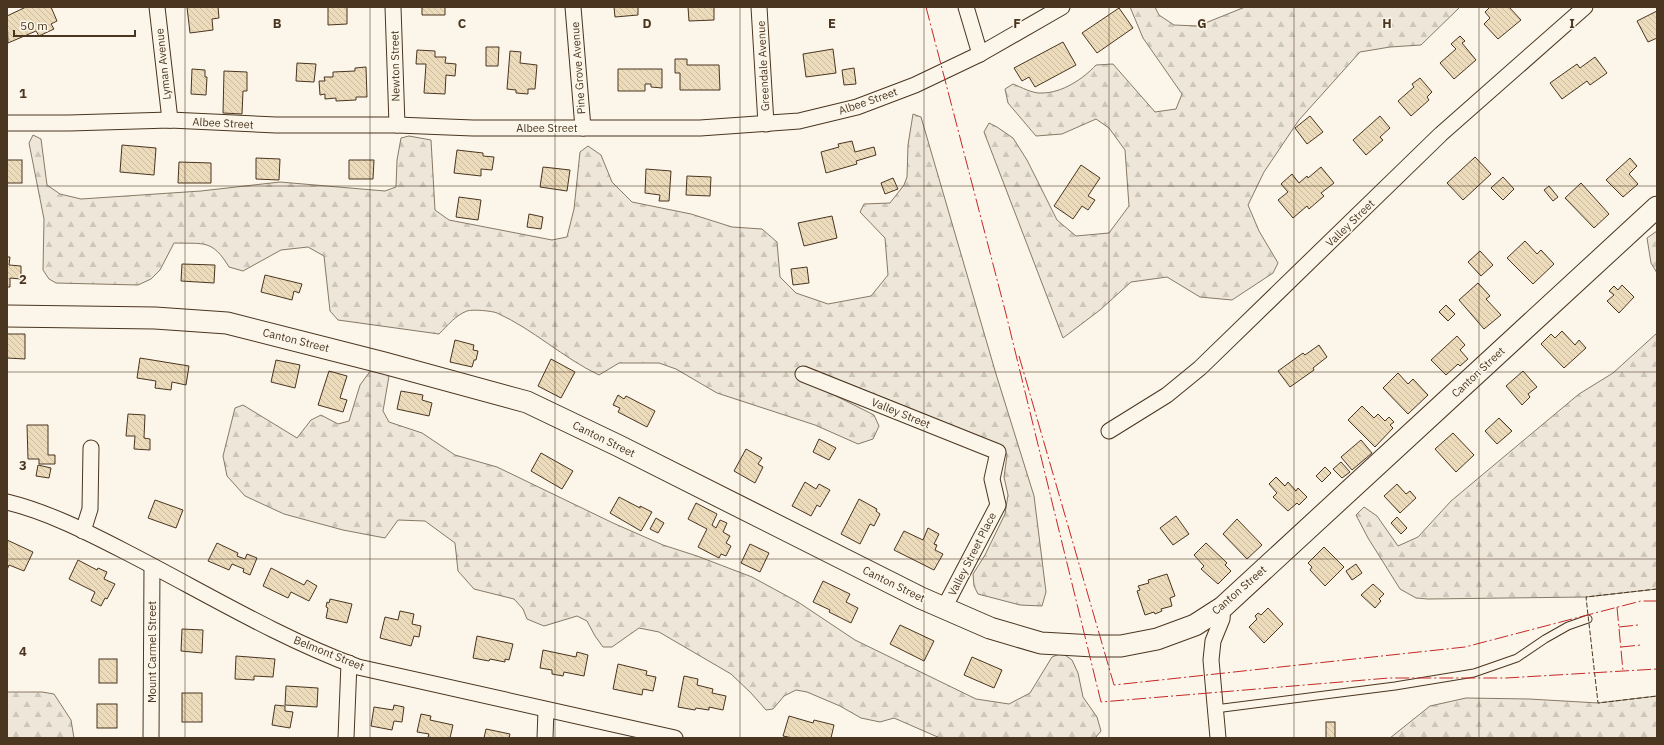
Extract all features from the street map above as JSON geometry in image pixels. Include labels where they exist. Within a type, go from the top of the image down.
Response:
[{"type":"street","name":"Lyman Avenue","points":[[157,7],[170,120]]},
{"type":"street","name":"Newton Street","points":[[394,7],[397,124]]},
{"type":"street","name":"Pine Grove Avenue","points":[[573,7],[583,128]]},
{"type":"street","name":"Greendale Avenue","points":[[759,7],[766,124]]},
{"type":"street","points":[[966,7],[980,54]]},
{"type":"street","name":"Albee Street","points":[[7,123],[170,120],[276,125],[397,124],[473,128],[700,128],[799,121],[857,107],[915,85],[980,54],[1062,7]]},
{"type":"street","name":"Valley Street","points":[[1109,431],[1167,396],[1200,368],[1441,134],[1586,7]]},
{"type":"street","name":"Canton Street","points":[[7,316],[155,318],[227,323],[391,364],[527,402],[619,446],[944,608],[990,628],[1041,643],[1121,646],[1157,639],[1195,625],[1223,607],[1657,207]]},
{"type":"street","name":"Valley Street","points":[[803,374],[998,452]]},
{"type":"street","points":[[83,531],[90,509],[90,448]]},
{"type":"street","name":"Valley Street Place","points":[[944,608],[998,505],[992,479],[998,452]]},
{"type":"street","name":"Belmont Street","points":[[7,502],[29,507],[83,531],[271,628],[312,648],[358,667],[460,688],[546,710],[675,738]]},
{"type":"street","name":"Mount Carmel Street","points":[[152,566],[152,738]]},
{"type":"street","points":[[1218,738],[1211,660],[1213,641],[1222,619],[1223,607]]},
{"type":"street","points":[[346,738],[349,663]]},
{"type":"street","points":[[545,738],[546,710]]},
{"type":"lane","points":[[1215,709],[1395,686],[1474,673],[1517,658],[1545,639],[1568,626],[1588,619]]},
{"type":"green space","points":[[1130,7],[1155,7],[1159,15],[1174,25],[1198,26],[1245,7],[1460,7],[1421,45],[1390,47],[1360,52],[1299,120],[1264,172],[1248,205],[1259,231],[1278,263],[1273,273],[1232,300],[1200,297],[1167,277],[1131,282],[1100,310],[1063,338],[984,132],[989,123],[1013,138],[1027,160],[1057,220],[1076,236],[1109,233],[1129,206],[1125,150],[1109,128],[1096,119],[1062,134],[1036,136],[1008,103],[1005,89],[1013,84],[1038,93],[1057,91],[1078,80],[1096,65],[1113,64],[1155,112],[1176,109],[1182,94],[1143,38]]},
{"type":"green space","points":[[913,114],[921,117],[996,374],[1034,496],[1046,592],[1042,606],[1020,605],[978,594],[974,586],[973,574],[985,555],[1005,514],[1008,495],[1004,477],[1007,455],[999,444],[805,366],[798,369],[798,377],[874,415],[879,426],[873,439],[858,444],[815,425],[717,393],[676,369],[659,363],[619,363],[599,375],[573,360],[523,327],[495,312],[478,310],[467,311],[456,318],[439,334],[338,320],[330,311],[324,256],[308,247],[281,250],[243,271],[229,267],[223,258],[212,247],[200,244],[174,243],[160,270],[151,279],[138,285],[56,283],[49,279],[43,270],[44,219],[29,143],[33,135],[41,139],[47,185],[60,194],[81,199],[201,191],[280,182],[385,191],[396,187],[397,160],[401,138],[409,136],[431,140],[435,210],[449,220],[552,240],[567,237],[574,209],[580,152],[588,146],[601,155],[612,182],[632,202],[691,214],[732,227],[762,229],[777,242],[780,277],[796,293],[828,304],[871,296],[888,275],[885,238],[860,212],[864,204],[890,203],[904,185],[907,177],[908,145]]},
{"type":"green space","points":[[1657,231],[1657,273],[1651,263],[1647,238]]},
{"type":"green space","points":[[1657,333],[1657,589],[1586,597],[1428,599],[1416,598],[1400,589],[1368,538],[1356,515],[1364,507],[1377,516],[1398,546],[1418,537],[1451,501],[1579,394],[1613,373]]},
{"type":"green space","points":[[371,370],[382,370],[389,376],[383,411],[389,422],[422,433],[455,455],[497,467],[613,523],[663,545],[752,577],[798,602],[855,640],[976,699],[1009,704],[1030,693],[1052,657],[1062,653],[1072,660],[1078,673],[1083,697],[1097,717],[1101,731],[1095,738],[940,738],[894,718],[880,722],[861,718],[840,706],[807,692],[796,690],[784,696],[773,709],[766,710],[731,674],[659,632],[639,628],[612,647],[603,647],[587,621],[577,616],[544,626],[527,619],[523,609],[514,599],[474,589],[458,571],[455,543],[425,521],[398,520],[385,538],[343,530],[284,514],[245,496],[227,476],[223,456],[235,408],[243,405],[297,438],[311,420],[321,415],[338,424],[349,421],[360,385]]},
{"type":"green space","points":[[7,692],[42,692],[54,694],[71,720],[74,738],[7,738]]},
{"type":"green space","points":[[1657,696],[1657,738],[1390,738],[1430,706],[1466,698],[1529,699],[1598,703]]},
{"type":"building","points":[[26,7],[51,7],[57,21],[51,24],[54,29],[39,36],[36,31],[8,43],[7,16]]},
{"type":"building","points":[[187,7],[218,7],[219,18],[212,19],[213,30],[190,33]]},
{"type":"building","points":[[328,7],[347,7],[347,24],[328,25]]},
{"type":"building","points":[[422,7],[445,7],[445,15],[422,15]]},
{"type":"building","points":[[614,7],[638,7],[638,15],[615,17]]},
{"type":"building","points":[[688,7],[714,7],[714,20],[689,21]]},
{"type":"building","points":[[1490,7],[1509,7],[1521,20],[1498,39],[1484,24],[1490,18],[1485,12]]},
{"type":"building","points":[[1119,8],[1133,28],[1097,53],[1082,33]]},
{"type":"building","points":[[1657,11],[1657,38],[1648,42],[1637,21]]},
{"type":"building","points":[[1460,36],[1465,41],[1462,43],[1476,60],[1454,79],[1440,63],[1456,49],[1451,44]]},
{"type":"building","points":[[1063,42],[1076,65],[1035,87],[1029,77],[1022,81],[1014,68]]},
{"type":"building","points":[[486,47],[499,47],[498,66],[486,66]]},
{"type":"building","points":[[833,49],[836,73],[806,77],[803,54]]},
{"type":"building","points":[[417,50],[435,51],[435,57],[446,57],[445,63],[456,64],[455,76],[446,75],[445,94],[424,93],[426,64],[416,64]]},
{"type":"building","points":[[510,51],[521,52],[520,63],[537,65],[535,89],[528,89],[528,94],[516,93],[516,90],[507,89]]},
{"type":"building","points":[[1595,57],[1607,73],[1590,85],[1587,81],[1562,99],[1550,83],[1577,64],[1580,68]]},
{"type":"building","points":[[675,59],[687,59],[687,65],[719,65],[720,90],[680,90],[680,73],[675,73]]},
{"type":"building","points":[[297,63],[316,64],[314,82],[296,81]]},
{"type":"building","points":[[366,67],[367,97],[356,97],[356,100],[336,101],[336,98],[325,99],[325,94],[320,95],[319,81],[325,81],[324,77],[333,77],[333,72],[355,71],[355,68]]},
{"type":"building","points":[[854,68],[856,84],[844,85],[842,70]]},
{"type":"building","points":[[192,69],[205,70],[205,77],[207,77],[206,95],[191,94]]},
{"type":"building","points":[[618,69],[662,69],[662,88],[651,87],[651,84],[645,84],[645,91],[618,91]]},
{"type":"building","points":[[224,71],[247,72],[247,91],[243,91],[242,114],[223,113]]},
{"type":"building","points":[[1420,78],[1432,92],[1427,97],[1429,100],[1411,116],[1398,101],[1414,87],[1412,84]]},
{"type":"building","points":[[1310,116],[1323,132],[1307,144],[1295,128]]},
{"type":"building","points":[[1380,116],[1390,128],[1380,137],[1383,140],[1366,155],[1353,140]]},
{"type":"building","points":[[852,141],[855,152],[874,147],[876,155],[856,161],[857,164],[826,173],[821,152],[839,147],[838,144]]},
{"type":"building","points":[[122,145],[156,148],[154,175],[120,172]]},
{"type":"building","points":[[457,150],[483,153],[483,156],[494,157],[492,170],[481,169],[481,176],[454,173]]},
{"type":"building","points":[[1475,157],[1491,174],[1463,200],[1447,183]]},
{"type":"building","points":[[256,158],[280,159],[279,180],[256,179]]},
{"type":"building","points":[[1630,158],[1637,166],[1629,174],[1638,184],[1623,197],[1606,180]]},
{"type":"building","points":[[7,160],[22,160],[22,183],[7,183]]},
{"type":"building","points":[[349,160],[374,160],[373,179],[349,179]]},
{"type":"building","points":[[179,162],[211,163],[211,183],[178,183]]},
{"type":"building","points":[[1081,165],[1100,178],[1088,196],[1095,200],[1088,210],[1082,206],[1073,219],[1054,206]]},
{"type":"building","points":[[543,167],[570,170],[567,191],[540,187]]},
{"type":"building","points":[[1321,167],[1334,183],[1321,193],[1324,196],[1309,209],[1307,206],[1293,218],[1278,200],[1288,192],[1281,184],[1292,174],[1299,183],[1307,176],[1308,178]]},
{"type":"building","points":[[646,169],[671,171],[669,201],[659,201],[660,195],[645,193]]},
{"type":"building","points":[[687,176],[711,177],[710,196],[686,195]]},
{"type":"building","points":[[1503,177],[1514,189],[1503,200],[1491,188]]},
{"type":"building","points":[[893,178],[898,189],[885,194],[881,183]]},
{"type":"building","points":[[1581,183],[1609,214],[1594,228],[1565,198]]},
{"type":"building","points":[[1549,186],[1558,197],[1553,201],[1544,190]]},
{"type":"building","points":[[459,197],[481,200],[478,220],[456,217]]},
{"type":"building","points":[[529,214],[543,217],[541,229],[527,227]]},
{"type":"building","points":[[832,216],[837,238],[804,246],[798,223]]},
{"type":"building","points":[[1525,241],[1537,254],[1541,250],[1554,264],[1533,284],[1507,258]]},
{"type":"building","points":[[1480,251],[1493,265],[1481,276],[1468,262]]},
{"type":"building","points":[[7,257],[10,257],[9,265],[21,266],[21,279],[10,278],[10,287],[7,287]]},
{"type":"building","points":[[182,264],[215,265],[214,283],[181,281]]},
{"type":"building","points":[[807,267],[809,283],[793,285],[791,269]]},
{"type":"building","points":[[265,275],[302,284],[299,293],[294,291],[292,300],[261,292]]},
{"type":"building","points":[[1478,283],[1490,296],[1486,299],[1501,315],[1484,329],[1459,300]]},
{"type":"building","points":[[1622,285],[1634,297],[1619,313],[1607,301],[1614,295],[1609,291],[1614,286],[1618,290]]},
{"type":"building","points":[[1446,305],[1455,314],[1448,321],[1439,312]]},
{"type":"building","points":[[1562,331],[1575,345],[1579,340],[1586,348],[1564,368],[1541,344],[1551,334],[1555,338]]},
{"type":"building","points":[[7,334],[25,334],[25,359],[7,358]]},
{"type":"building","points":[[1457,336],[1465,345],[1460,350],[1468,359],[1460,366],[1458,364],[1446,375],[1431,360]]},
{"type":"building","points":[[455,340],[474,345],[473,350],[478,351],[476,360],[474,360],[472,367],[450,362]]},
{"type":"building","points":[[1319,345],[1327,357],[1313,368],[1314,370],[1290,387],[1278,371],[1303,353],[1305,355]]},
{"type":"building","points":[[140,358],[189,366],[186,385],[172,382],[171,390],[155,388],[156,381],[137,378]]},
{"type":"building","points":[[551,359],[575,372],[561,398],[538,386]]},
{"type":"building","points":[[276,360],[300,365],[295,388],[271,382]]},
{"type":"building","points":[[329,371],[347,376],[340,398],[347,400],[343,412],[318,405]]},
{"type":"building","points":[[1523,371],[1537,387],[1528,394],[1530,397],[1522,405],[1506,386]]},
{"type":"building","points":[[1398,373],[1408,384],[1413,379],[1428,395],[1408,414],[1383,388]]},
{"type":"building","points":[[401,391],[423,395],[422,400],[432,403],[429,416],[397,409]]},
{"type":"building","points":[[618,395],[624,399],[626,396],[655,411],[647,427],[618,412],[620,408],[613,405]]},
{"type":"building","points":[[1362,406],[1374,418],[1378,414],[1385,421],[1389,417],[1394,422],[1390,425],[1393,428],[1375,447],[1348,420]]},
{"type":"building","points":[[128,414],[145,415],[144,438],[150,439],[150,450],[134,449],[135,436],[126,436]]},
{"type":"building","points":[[1499,418],[1512,431],[1497,444],[1485,431]]},
{"type":"building","points":[[27,425],[48,425],[48,455],[55,455],[55,464],[39,464],[39,459],[28,459]]},
{"type":"building","points":[[1453,433],[1474,455],[1456,472],[1435,449]]},
{"type":"building","points":[[819,439],[836,448],[829,460],[813,452]]},
{"type":"building","points":[[1361,440],[1372,453],[1352,470],[1341,457]]},
{"type":"building","points":[[746,449],[762,458],[758,464],[763,467],[755,483],[734,471]]},
{"type":"building","points":[[541,453],[573,471],[562,489],[531,471]]},
{"type":"building","points":[[1341,462],[1350,472],[1342,478],[1333,469]]},
{"type":"building","points":[[38,465],[51,468],[49,478],[36,476]]},
{"type":"building","points":[[1325,467],[1331,473],[1322,482],[1316,476]]},
{"type":"building","points":[[1276,477],[1285,486],[1288,482],[1296,491],[1298,488],[1307,497],[1299,505],[1297,503],[1288,511],[1273,497],[1277,493],[1269,484]]},
{"type":"building","points":[[805,482],[816,489],[819,484],[830,490],[820,507],[817,505],[811,516],[792,506]]},
{"type":"building","points":[[1397,484],[1406,494],[1410,491],[1416,498],[1400,513],[1384,496]]},
{"type":"building","points":[[619,497],[640,508],[640,506],[652,512],[641,531],[610,513]]},
{"type":"building","points":[[859,499],[877,509],[876,511],[880,514],[874,526],[870,524],[860,544],[841,534]]},
{"type":"building","points":[[155,500],[183,510],[176,528],[148,518]]},
{"type":"building","points":[[696,503],[717,514],[712,525],[716,528],[720,520],[727,523],[723,532],[730,536],[726,543],[731,546],[726,556],[721,554],[719,558],[698,547],[707,529],[688,519]]},
{"type":"building","points":[[1176,516],[1189,534],[1173,545],[1160,528]]},
{"type":"building","points":[[1397,517],[1407,528],[1401,534],[1391,523]]},
{"type":"building","points":[[656,518],[664,523],[658,533],[650,529]]},
{"type":"building","points":[[1237,519],[1262,545],[1247,559],[1223,534]]},
{"type":"building","points":[[928,528],[939,534],[934,544],[937,545],[935,550],[943,554],[934,570],[894,550],[904,531],[923,540]]},
{"type":"building","points":[[7,540],[33,552],[24,571],[9,565],[7,570]]},
{"type":"building","points":[[217,543],[238,553],[237,556],[245,559],[247,554],[257,558],[250,575],[243,572],[244,569],[232,564],[229,570],[208,561]]},
{"type":"building","points":[[1206,543],[1227,563],[1225,565],[1231,571],[1218,584],[1201,569],[1204,566],[1194,555]]},
{"type":"building","points":[[750,544],[769,553],[760,572],[741,563]]},
{"type":"building","points":[[1324,547],[1344,567],[1325,586],[1310,570],[1312,567],[1308,563]]},
{"type":"building","points":[[78,560],[97,570],[98,568],[107,572],[104,579],[115,584],[107,599],[105,598],[101,606],[91,601],[95,592],[69,579]]},
{"type":"building","points":[[1356,564],[1362,573],[1352,580],[1346,571]]},
{"type":"building","points":[[271,568],[304,585],[307,580],[317,586],[309,601],[291,592],[288,598],[263,586]]},
{"type":"building","points":[[1167,574],[1175,596],[1170,598],[1172,606],[1161,609],[1162,611],[1155,614],[1154,612],[1145,615],[1137,591],[1140,590],[1138,586],[1149,583],[1148,580]]},
{"type":"building","points":[[823,581],[850,594],[846,602],[858,608],[851,623],[829,612],[830,610],[813,602]]},
{"type":"building","points":[[1373,584],[1384,594],[1379,599],[1381,601],[1375,608],[1361,595]]},
{"type":"building","points":[[330,599],[352,604],[347,623],[326,618],[328,608],[326,607],[327,602],[329,603]]},
{"type":"building","points":[[1268,608],[1283,624],[1264,643],[1249,627],[1257,619],[1255,616],[1258,613],[1261,615]]},
{"type":"building","points":[[400,611],[414,614],[412,624],[421,626],[419,637],[414,636],[411,646],[380,638],[385,617],[398,620]]},
{"type":"building","points":[[900,625],[934,641],[924,661],[890,644]]},
{"type":"building","points":[[182,629],[203,630],[202,653],[181,651]]},
{"type":"building","points":[[477,636],[513,644],[509,660],[505,659],[505,662],[473,658]]},
{"type":"building","points":[[543,650],[576,657],[577,652],[588,655],[584,676],[564,672],[563,676],[552,674],[552,670],[540,668]]},
{"type":"building","points":[[236,656],[275,659],[273,677],[254,676],[254,680],[235,679]]},
{"type":"building","points":[[972,657],[1002,670],[994,688],[964,675]]},
{"type":"building","points":[[99,659],[117,659],[117,683],[99,683]]},
{"type":"building","points":[[618,664],[647,671],[646,675],[656,677],[653,691],[643,689],[642,695],[613,689]]},
{"type":"building","points":[[684,676],[698,679],[697,685],[713,689],[712,693],[726,696],[723,710],[709,707],[709,710],[696,708],[695,710],[678,707]]},
{"type":"building","points":[[286,686],[318,688],[317,707],[285,705]]},
{"type":"building","points":[[182,693],[202,693],[202,722],[182,722]]},
{"type":"building","points":[[97,704],[117,704],[117,728],[97,728]]},
{"type":"building","points":[[275,705],[285,706],[285,711],[293,712],[290,728],[272,725]]},
{"type":"building","points":[[394,705],[404,707],[402,722],[394,721],[392,730],[371,726],[374,707],[393,710]]},
{"type":"building","points":[[421,714],[431,716],[430,720],[453,725],[450,738],[433,738],[428,737],[429,734],[417,732]]},
{"type":"building","points":[[789,716],[813,723],[814,720],[834,725],[831,738],[793,738],[783,736]]},
{"type":"building","points":[[1326,722],[1335,722],[1335,738],[1326,738]]},
{"type":"building","points":[[486,729],[510,734],[509,738],[484,738]]},
{"type":"fence","points":[[1657,589],[1586,597],[1598,703],[1657,696]]},
{"type":"power","points":[[926,7],[1006,314],[1101,702],[1389,678],[1506,678],[1657,669]]},
{"type":"power","points":[[1019,356],[1114,685],[1465,647],[1641,601],[1657,601]]},
{"type":"power","points":[[1617,607],[1623,671]]},
{"type":"power","points":[[1619,627],[1638,625]]},
{"type":"power","points":[[1621,647],[1641,645]]}]
